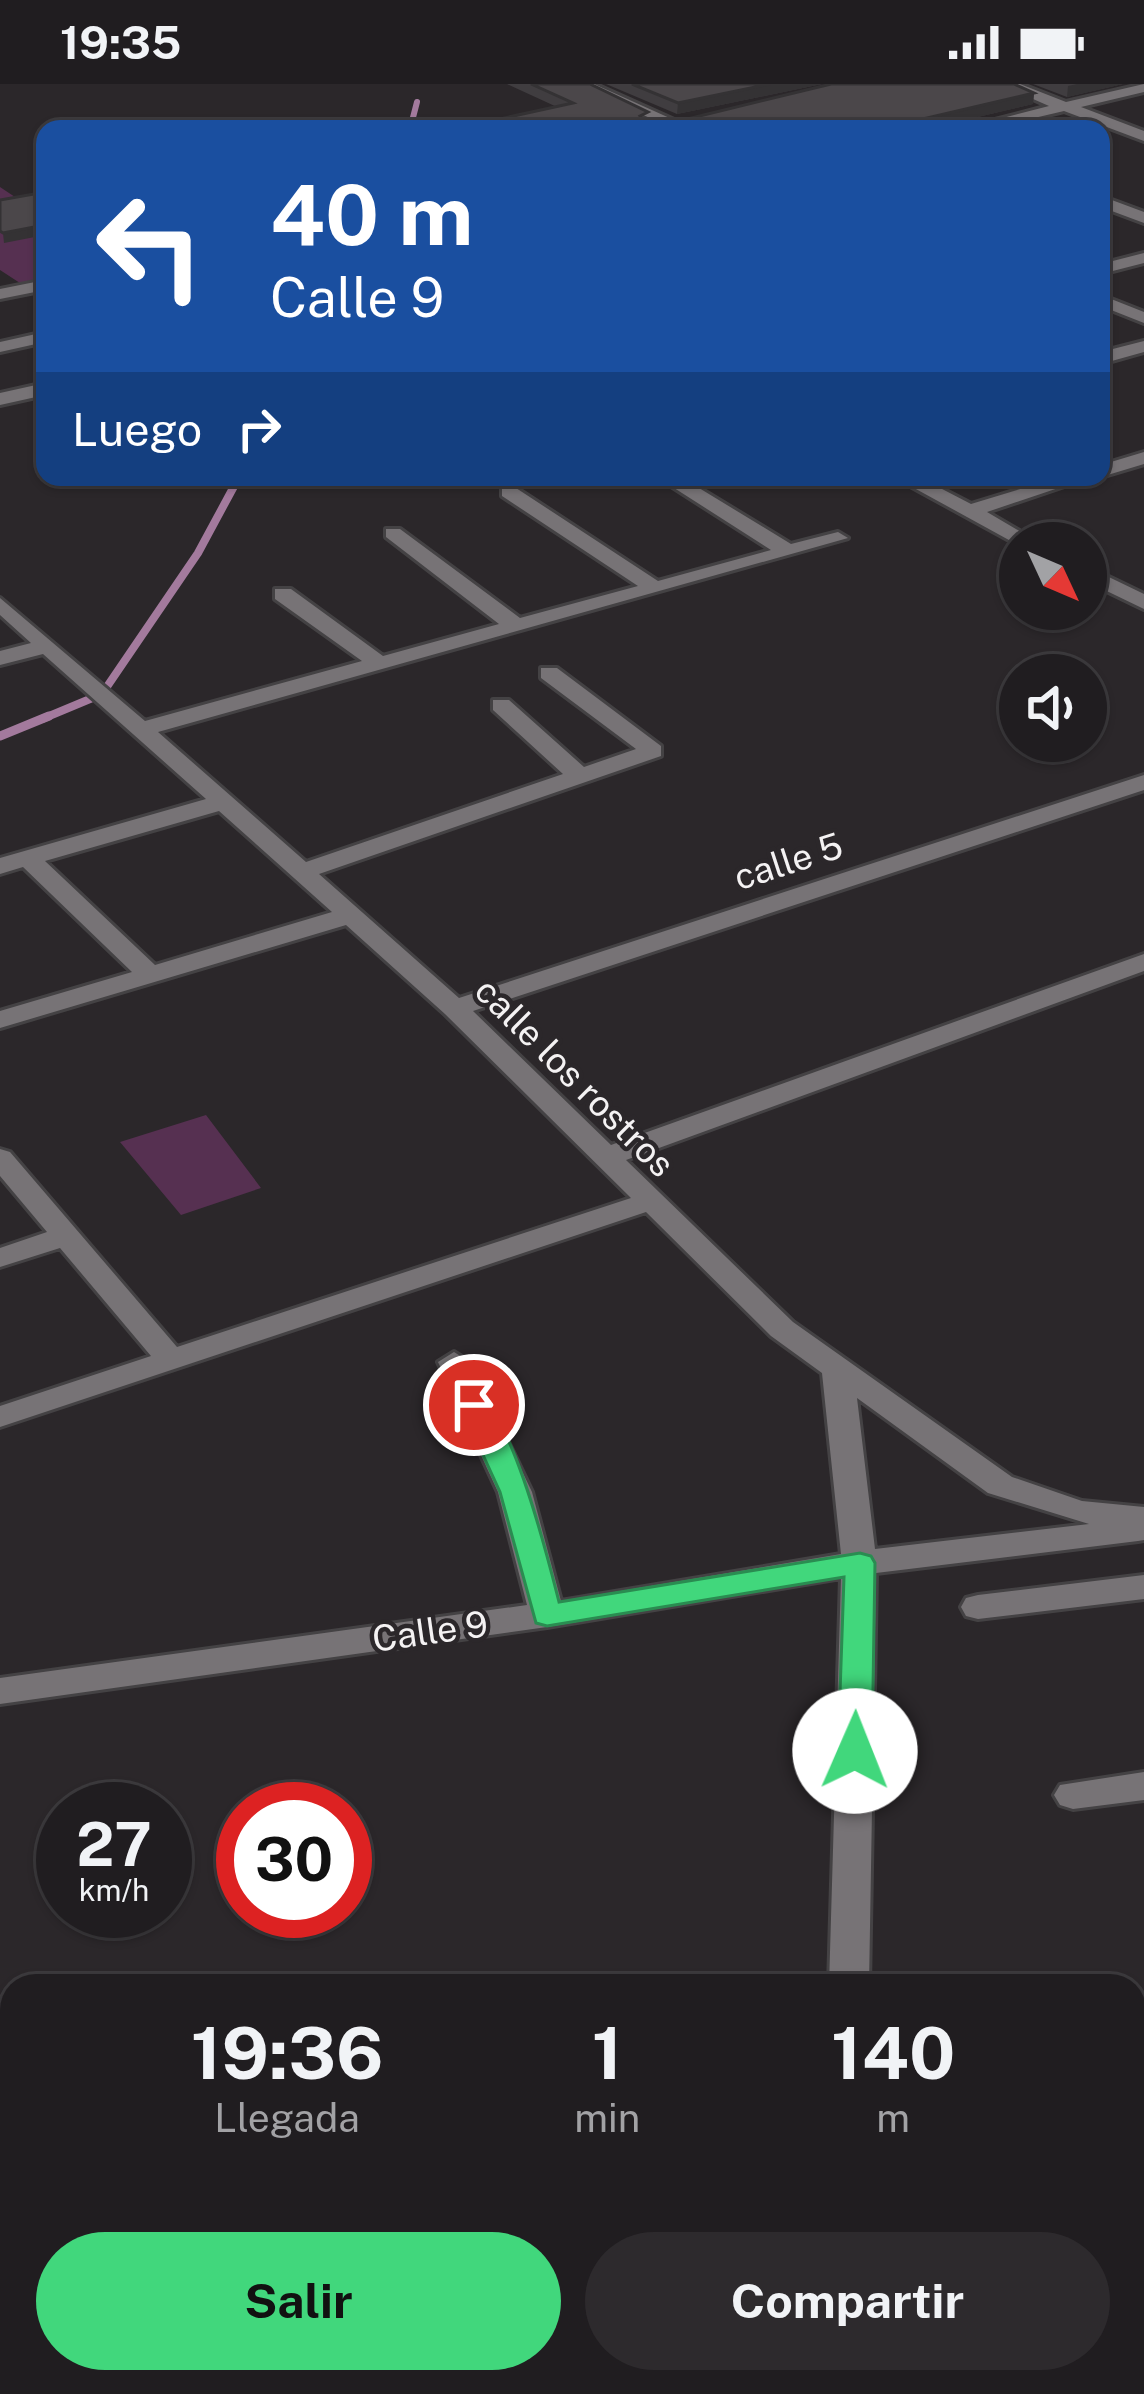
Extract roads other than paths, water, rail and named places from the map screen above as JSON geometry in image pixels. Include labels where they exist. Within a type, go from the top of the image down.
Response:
[{"type":"street","points":[[581,84],[666,120]]},
{"type":"street","points":[[1006,84],[1102,120]]},
{"type":"street","points":[[1009,120],[1144,88]]},
{"type":"street","points":[[1110,123],[1144,136]]},
{"type":"street","points":[[1110,205],[1144,218]]},
{"type":"street","points":[[1110,267],[1144,258]]},
{"type":"street","points":[[0,294],[36,287]]},
{"type":"street","points":[[1110,304],[1144,318]]},
{"type":"street","points":[[0,347],[36,339]]},
{"type":"street","points":[[1110,355],[1144,346]]},
{"type":"street","points":[[0,399],[36,390]]},
{"type":"street","points":[[1110,468],[1144,458]]},
{"type":"street","points":[[682,486],[789,552]]},
{"type":"street","points":[[921,486],[999,527]]},
{"type":"street","points":[[969,512],[1052,486]]},
{"type":"street","points":[[509,492],[656,588]]},
{"type":"street","points":[[393,532],[516,626]]},
{"type":"street","points":[[141,729],[838,538]]},
{"type":"street","points":[[1107,583],[1144,602]]},
{"type":"street","points":[[284,594],[379,663]]},
{"type":"street","name":"calle los rostros","points":[[0,604],[455,1007],[782,1329],[1000,1485],[1078,1512],[1144,1518]]},
{"type":"street","points":[[0,658],[46,646]]},
{"type":"street","points":[[301,872],[646,756],[654,747],[549,673]]},
{"type":"street","points":[[501,705],[581,777]]},
{"type":"street","name":"calle 5","points":[[455,1007],[1144,782]]},
{"type":"street","points":[[0,866],[223,802]]},
{"type":"street","points":[[28,858],[150,975]]},
{"type":"street","points":[[0,1020],[351,916]]},
{"type":"street","points":[[606,1157],[1144,962]]},
{"type":"street","points":[[0,1157],[170,1358]]},
{"type":"street","points":[[0,1418],[650,1201]]},
{"type":"street","points":[[0,1258],[66,1236]]},
{"type":"street","points":[[454,1362],[515,1492],[547,1615]]},
{"type":"street","points":[[838,1371],[860,1563],[849,1974]]},
{"type":"street","name":"Calle 9","points":[[0,1691],[547,1615],[860,1563],[1144,1529]]},
{"type":"street","points":[[978,1606],[1144,1587]]},
{"type":"street","points":[[1073,1795],[1144,1786]]},
{"type":"waterway","points":[[412,120],[417,102]]},
{"type":"waterway","points":[[42,719],[102,694],[198,553],[234,486]]},
{"type":"waterway","points":[[0,736],[49,716]]}]
